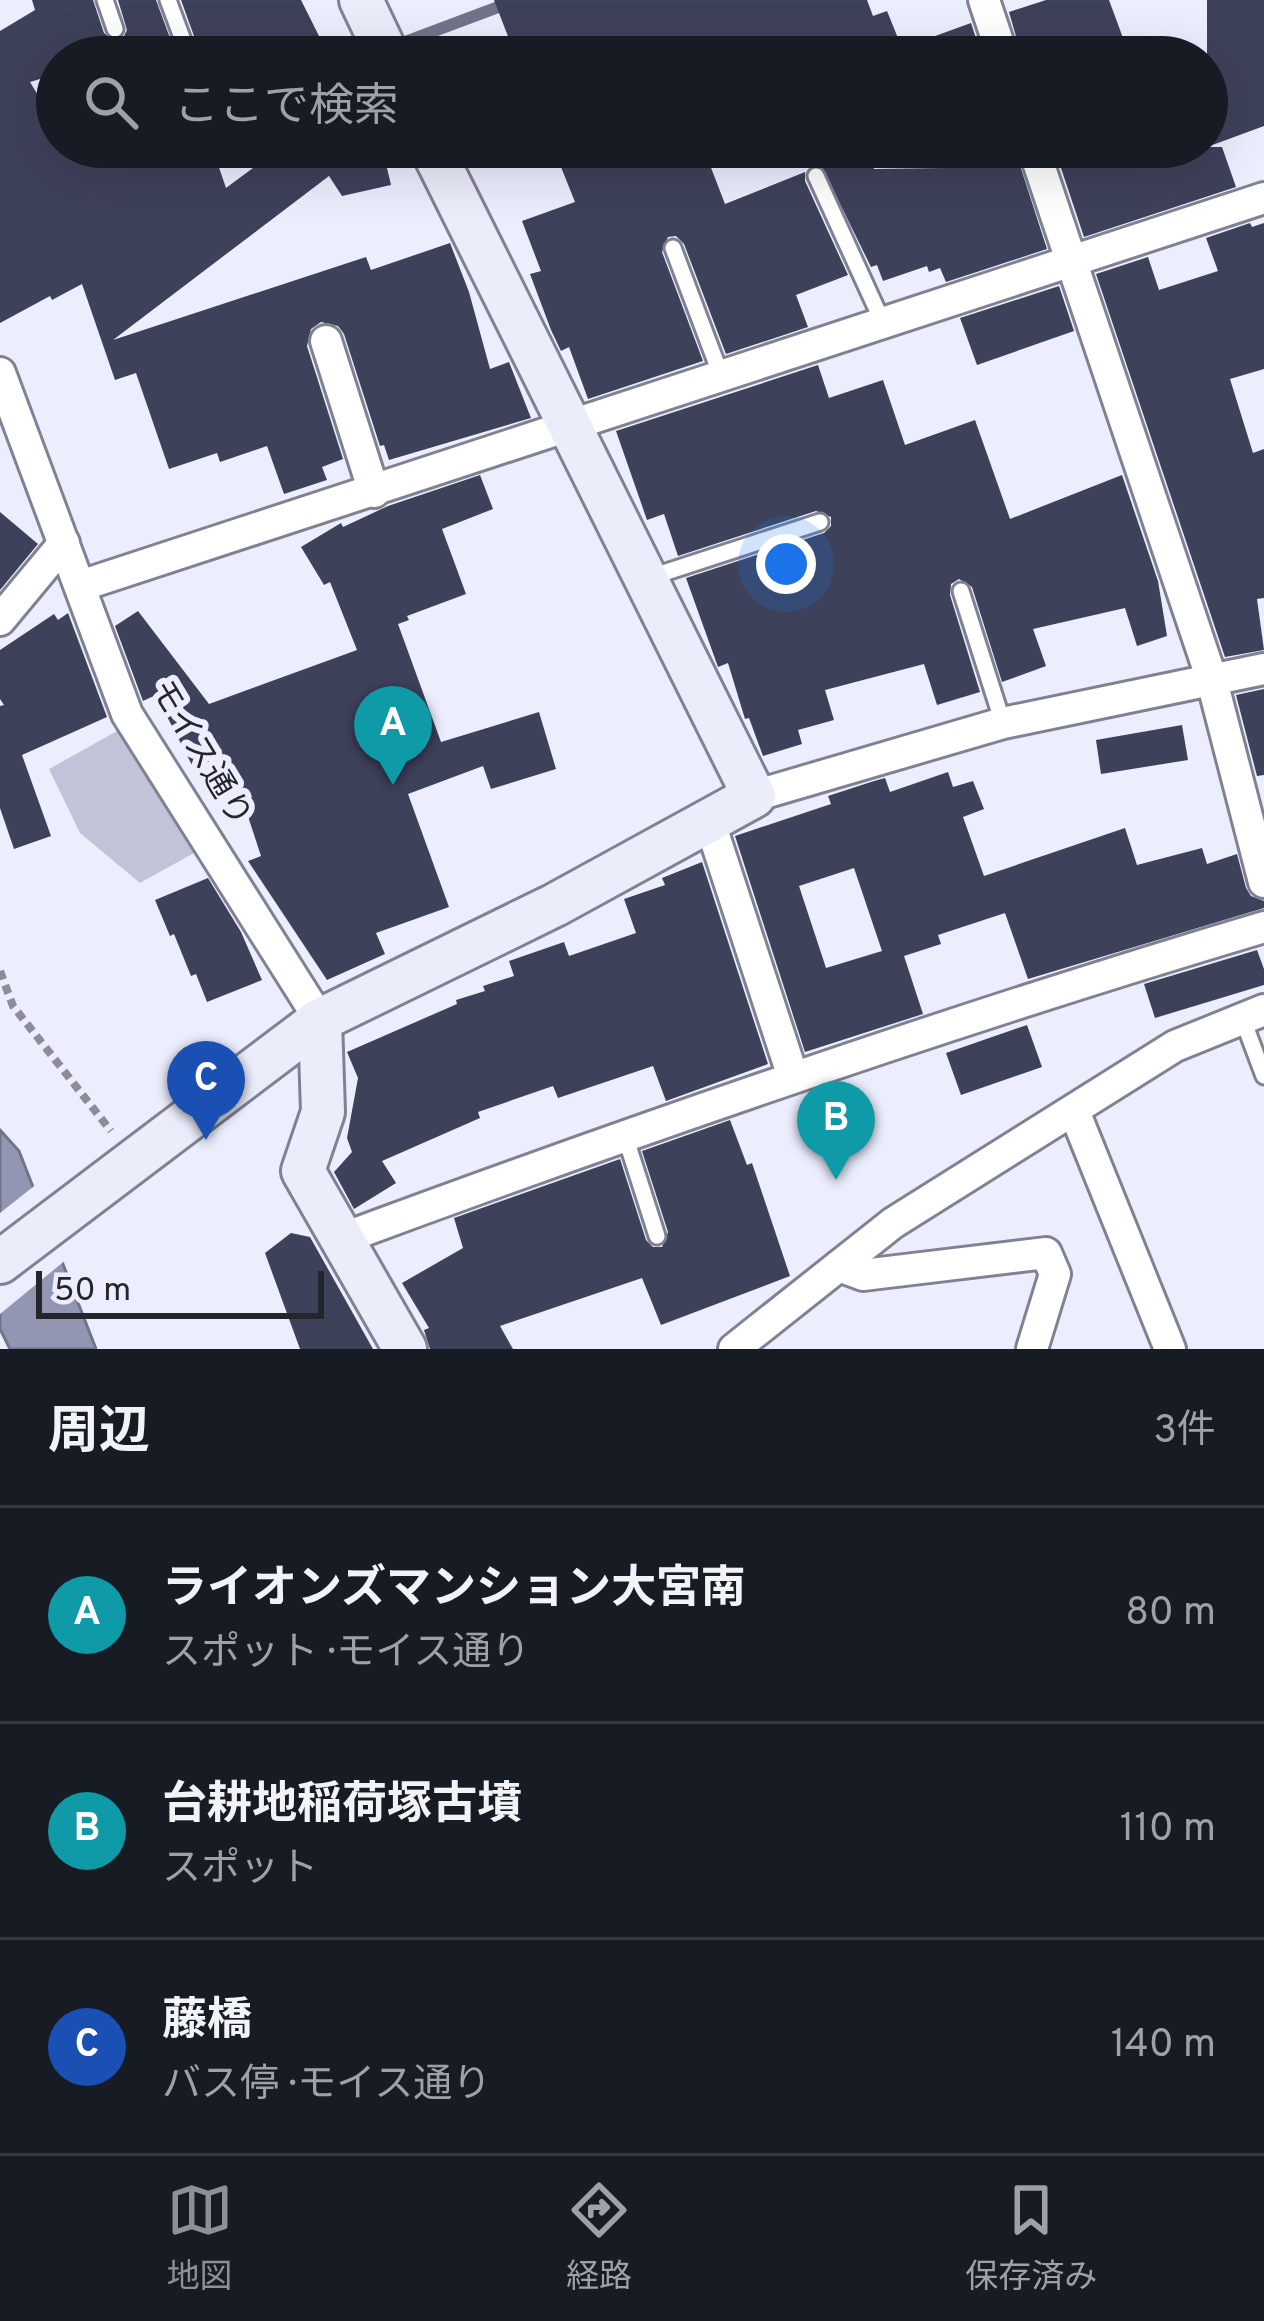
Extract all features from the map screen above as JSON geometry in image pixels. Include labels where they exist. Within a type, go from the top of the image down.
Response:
[{"type":"street","points":[[361,0],[378,36]]},
{"type":"street","points":[[984,0],[996,36]]},
{"type":"street","points":[[441,168],[754,796]]},
{"type":"street","points":[[1040,168],[1210,677],[1264,882]]},
{"type":"street","points":[[80,586],[1264,198]]},
{"type":"street","points":[[326,341],[374,492]]},
{"type":"street","name":"モイス通り","points":[[3,387],[128,714],[320,1020]]},
{"type":"street","points":[[0,620],[64,543]]},
{"type":"street","points":[[0,1262],[320,1020],[556,905],[754,796],[1003,723],[1264,668]]},
{"type":"street","points":[[710,820],[794,1077]]},
{"type":"street","points":[[341,1239],[624,1134],[1022,999],[1264,927]]},
{"type":"street","points":[[734,1349],[893,1223],[1175,1046],[1253,1015]]},
{"type":"street","points":[[320,1020],[323,1112],[303,1171],[405,1349]]},
{"type":"street","points":[[1074,1111],[1170,1349]]},
{"type":"street","points":[[839,1266],[863,1275],[1046,1253],[1054,1274],[1032,1349]]},
{"type":"lane","points":[[105,0],[115,29]]},
{"type":"lane","points":[[167,0],[182,36]]},
{"type":"lane","points":[[816,176],[883,323]]},
{"type":"lane","points":[[673,248],[722,378]]},
{"type":"lane","points":[[646,579],[820,522]]},
{"type":"lane","points":[[961,591],[1003,723]]},
{"type":"lane","points":[[1253,1015],[1264,1076]]},
{"type":"lane","points":[[624,1134],[657,1236]]},
{"type":"path","points":[[0,971],[13,1006],[125,1165]]},
{"type":"shaded area","points":[[119,730],[194,853],[140,883],[80,833],[49,769]]},
{"type":"shaded area","points":[[0,1130],[19,1151],[96,1349],[10,1349],[0,1329]]},
{"type":"pier","points":[[38,1183],[67,1259],[0,1314],[0,1213]]},
{"type":"building","points":[[32,0],[93,0],[108,36],[36,36],[36,80],[30,82],[36,92],[36,168],[219,168],[226,188],[253,168],[387,168],[391,185],[342,196],[329,176],[113,340],[366,257],[371,270],[450,243],[490,369],[509,362],[531,418],[389,460],[384,445],[380,446],[344,334],[338,326],[321,322],[311,329],[307,346],[343,459],[322,467],[327,480],[284,494],[267,446],[220,462],[217,453],[169,469],[136,373],[115,380],[82,284],[0,323],[0,31],[35,10]]},
{"type":"building","points":[[118,0],[156,0],[169,36],[124,36],[127,30]]},
{"type":"building","points":[[181,0],[301,0],[319,36],[194,36]]},
{"type":"building","points":[[494,0],[867,0],[873,16],[887,11],[897,36],[508,36]]},
{"type":"building","points":[[1046,0],[1109,0],[1122,36],[1016,36],[1009,12]]},
{"type":"building","points":[[1207,0],[1264,0],[1264,126],[1228,139],[1228,36],[1207,36]]},
{"type":"building","points":[[971,23],[975,36],[935,36]]},
{"type":"building","points":[[1228,164],[1236,187],[1084,237],[1061,168],[1228,168]]},
{"type":"building","points":[[561,168],[711,168],[725,204],[805,172],[848,275],[796,295],[808,327],[726,354],[684,244],[676,236],[668,237],[662,252],[703,361],[588,399],[569,347],[561,351],[530,274],[541,271],[522,221],[575,202]]},
{"type":"building","points":[[822,168],[1021,168],[1047,249],[946,282],[940,268],[929,272],[927,266],[883,281],[877,265],[871,267]]},
{"type":"building","points":[[1250,223],[1252,227],[1264,223],[1264,369],[1230,379],[1253,453],[1264,449],[1264,598],[1257,599],[1264,650],[1225,657],[1096,274],[1148,257],[1159,290],[1218,271],[1206,238]]},
{"type":"building","points":[[1059,286],[1074,331],[977,365],[960,318]]},
{"type":"building","points":[[818,365],[829,398],[883,380],[905,445],[975,420],[1010,519],[1122,475],[1158,581],[1167,636],[1137,646],[1125,608],[1033,629],[1046,666],[1002,682],[972,587],[959,579],[951,584],[950,595],[980,692],[937,705],[924,664],[825,690],[834,720],[798,730],[802,744],[763,756],[749,718],[745,719],[728,663],[718,667],[686,578],[824,533],[831,526],[831,517],[816,511],[678,556],[664,514],[647,520],[616,431]]},
{"type":"building","points":[[480,475],[493,509],[442,529],[466,594],[407,616],[409,620],[398,624],[441,742],[539,712],[556,769],[491,789],[483,766],[408,794],[449,907],[376,933],[385,954],[327,980],[248,861],[261,856],[240,792],[212,801],[200,765],[194,769],[156,695],[143,701],[115,626],[138,611],[209,704],[357,650],[330,582],[324,585],[301,547],[341,523],[343,527],[388,506]]},
{"type":"building","points":[[0,512],[38,544],[0,590]]},
{"type":"building","points":[[68,613],[107,717],[22,755],[51,836],[14,849],[0,808],[0,706],[4,705],[0,650],[54,614],[58,620]]},
{"type":"building","points":[[1264,689],[1264,775],[1257,776],[1236,695]]},
{"type":"building","points":[[1182,725],[1188,760],[1101,774],[1096,740]]},
{"type":"building","points":[[948,772],[953,787],[973,781],[984,809],[963,817],[984,876],[1125,828],[1137,865],[1202,848],[1207,864],[1237,854],[1246,888],[1264,901],[1264,908],[1028,979],[1005,913],[938,935],[941,944],[904,956],[923,1014],[805,1052],[735,836],[831,804],[828,796],[874,781],[885,778],[890,792]],"holes":[[[854,868],[882,951],[826,968],[799,886]]]},
{"type":"building","points":[[702,862],[768,1064],[666,1101],[653,1066],[558,1098],[553,1086],[478,1112],[480,1118],[382,1161],[396,1183],[354,1209],[334,1172],[352,1152],[347,1138],[358,1078],[347,1052],[485,991],[483,986],[514,976],[509,961],[564,942],[569,956],[636,933],[624,899],[665,885],[662,878]]},
{"type":"building","points":[[208,878],[241,932],[262,980],[207,1002],[155,900]]},
{"type":"building","points":[[1257,950],[1264,985],[1155,1018],[1144,984]]},
{"type":"building","points":[[1027,1025],[1042,1067],[961,1095],[946,1053]]},
{"type":"building","points":[[730,1120],[747,1165],[752,1163],[790,1276],[661,1325],[642,1278],[500,1326],[513,1349],[430,1349],[424,1330],[429,1328],[402,1283],[463,1248],[454,1218],[620,1159],[646,1240],[653,1247],[662,1247],[668,1232],[642,1151]]},
{"type":"building","points":[[291,1233],[310,1237],[373,1349],[300,1349],[265,1253]]},
{"type":"waterway","points":[[421,36],[517,0]]},
{"type":"place","name":"ライオンズマンション大宮南","points":[[393,785]]},
{"type":"place","name":"藤橋","points":[[206,1140]]},
{"type":"place","name":"台耕地稲荷塚古墳","points":[[836,1180]]}]
